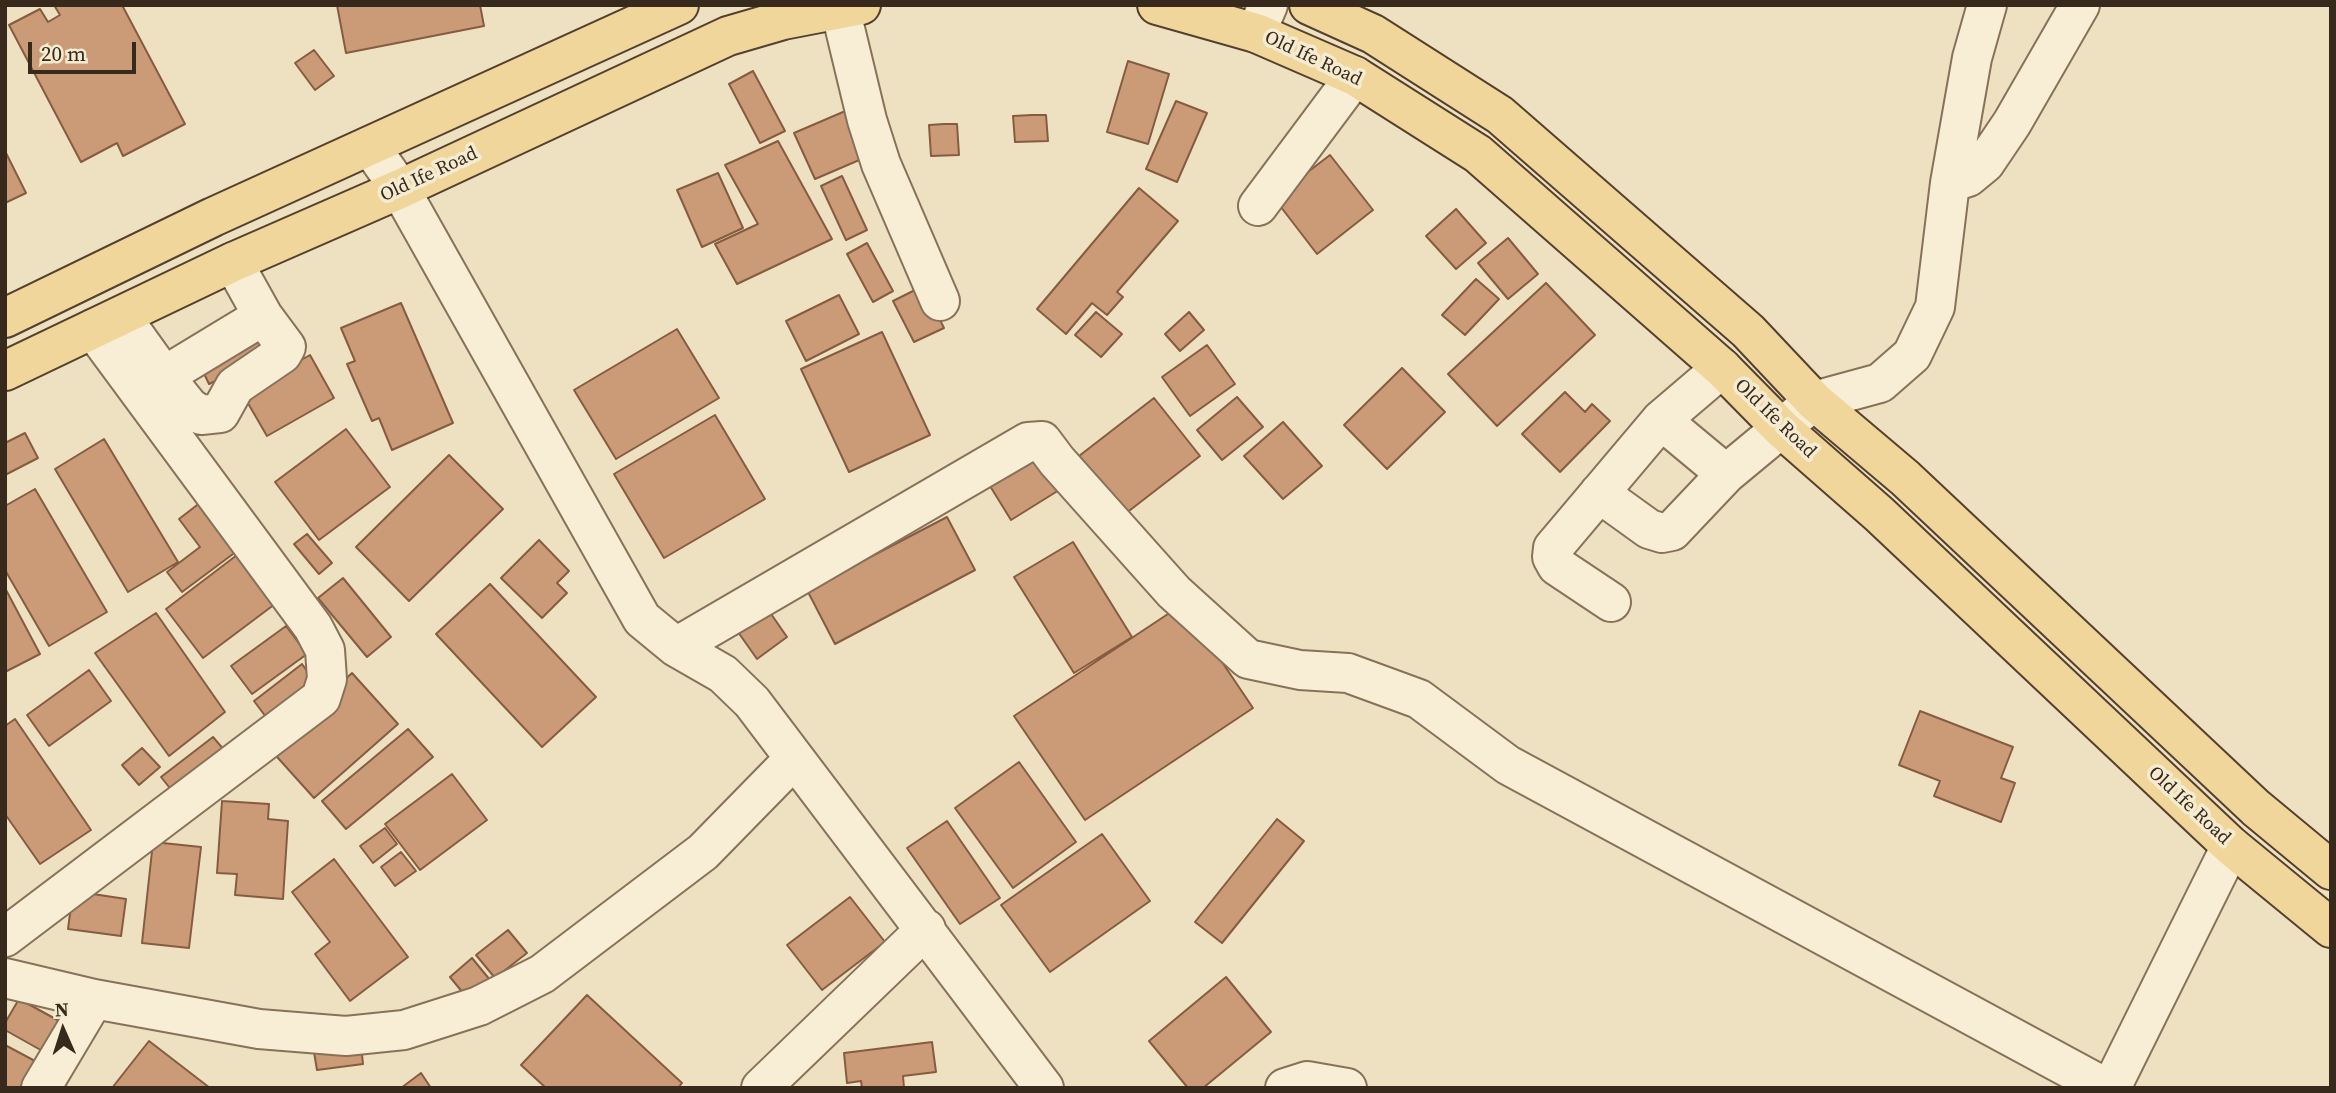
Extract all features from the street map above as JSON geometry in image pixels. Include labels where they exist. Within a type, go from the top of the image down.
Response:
[{"type":"main road","points":[[5,318],[213,217],[679,5]]},
{"type":"main road","name":"Old Ife Road","points":[[1157,5],[1262,19],[1315,60],[1355,76],[1478,154],[1722,368],[1782,429],[1880,514],[2231,846],[2331,928]]},
{"type":"main road","name":"Old Ife Road","points":[[5,371],[233,262],[400,189],[727,36],[783,20],[850,6]]},
{"type":"main road","points":[[1325,9],[1373,34],[1500,115],[1748,331],[1814,401],[1905,478],[2256,808],[2331,870]]},
{"type":"street","points":[[1599,492],[1649,529],[1662,533],[1672,531],[1726,474],[1814,401],[1880,383],[1912,355],[1935,307],[1950,183],[1972,58],[1987,5]]},
{"type":"street","points":[[1950,183],[1968,177],[1985,163],[2012,123],[2080,5]]},
{"type":"street","points":[[850,6],[867,120],[881,164],[940,301]]},
{"type":"street","points":[[1315,60],[1325,9]]},
{"type":"street","points":[[1258,206],[1355,76]]},
{"type":"street","points":[[370,146],[400,189],[642,619],[676,647],[723,674],[752,702],[1044,1088]]},
{"type":"street","points":[[107,323],[164,376],[189,407],[201,415],[220,413],[235,386],[282,355],[286,347],[263,316],[233,262]]},
{"type":"street","points":[[164,376],[263,316]]},
{"type":"street","points":[[5,937],[321,698],[327,679],[325,650],[313,627],[107,323]]},
{"type":"street","points":[[1611,602],[1557,566],[1552,556],[1553,548],[1661,421],[1722,368]]},
{"type":"street","points":[[1661,421],[1726,474]]},
{"type":"street","points":[[676,647],[1028,442],[1042,441],[1174,592],[1248,659],[1300,670],[1348,673],[1419,699],[1508,765],[2109,1088],[2231,846]]},
{"type":"street","points":[[5,978],[94,999],[259,1029],[346,1036],[404,1030],[479,1006],[542,974],[703,852],[794,759]]},
{"type":"street","points":[[761,1088],[926,929]]},
{"type":"street","points":[[41,1088],[94,999]]},
{"type":"street","points":[[1285,1088],[1307,1081],[1347,1088]]},
{"type":"building","points":[[54,5],[122,5],[185,124],[123,156],[117,143],[81,162],[9,25],[40,9],[48,22],[60,15]]},
{"type":"building","points":[[337,5],[480,5],[484,26],[346,53]]},
{"type":"building","points":[[314,50],[334,76],[315,90],[295,63]]},
{"type":"building","points":[[1128,61],[1169,74],[1148,144],[1107,132]]},
{"type":"building","points":[[753,71],[785,131],[760,143],[729,84]]},
{"type":"building","points":[[1176,101],[1207,113],[1177,182],[1146,169]]},
{"type":"building","points":[[850,109],[871,155],[815,179],[794,133]]},
{"type":"building","points":[[1046,115],[1048,141],[1015,142],[1013,116]]},
{"type":"building","points":[[957,124],[959,155],[931,156],[929,125]]},
{"type":"building","points":[[778,141],[832,239],[737,284],[715,244],[758,224],[725,165]]},
{"type":"building","points":[[5,151],[26,193],[5,203]]},
{"type":"building","points":[[1330,155],[1373,210],[1317,254],[1274,198]]},
{"type":"building","points":[[718,173],[743,228],[702,247],[677,190]]},
{"type":"building","points":[[842,176],[867,230],[846,240],[821,186]]},
{"type":"building","points":[[1139,188],[1178,221],[1117,292],[1123,297],[1107,315],[1092,303],[1066,334],[1037,309]]},
{"type":"building","points":[[1456,209],[1486,243],[1456,269],[1426,236]]},
{"type":"building","points":[[1508,238],[1538,274],[1508,299],[1478,263]]},
{"type":"building","points":[[867,243],[893,291],[873,302],[847,254]]},
{"type":"building","points":[[1476,279],[1499,299],[1465,335],[1442,315]]},
{"type":"building","points":[[1546,283],[1595,335],[1497,426],[1448,374]]},
{"type":"building","points":[[923,286],[944,328],[914,342],[893,301]]},
{"type":"building","points":[[839,295],[859,334],[806,361],[786,321]]},
{"type":"building","points":[[401,303],[453,423],[392,450],[379,418],[372,421],[347,364],[355,361],[341,328]]},
{"type":"building","points":[[1096,312],[1122,334],[1101,357],[1075,335]]},
{"type":"building","points":[[1189,312],[1204,330],[1180,351],[1165,334]]},
{"type":"building","points":[[677,329],[719,398],[616,459],[574,390]]},
{"type":"building","points":[[269,330],[279,351],[209,384],[199,363]]},
{"type":"building","points":[[882,332],[930,435],[849,472],[801,369]]},
{"type":"building","points":[[1207,345],[1235,384],[1190,416],[1162,377]]},
{"type":"building","points":[[310,355],[334,398],[267,436],[242,393]]},
{"type":"building","points":[[1402,368],[1445,412],[1387,469],[1344,425]]},
{"type":"building","points":[[1565,392],[1585,412],[1592,404],[1610,421],[1560,472],[1522,434]]},
{"type":"building","points":[[1237,397],[1263,427],[1222,460],[1197,430]]},
{"type":"building","points":[[1154,398],[1200,456],[1125,514],[1079,456]]},
{"type":"building","points":[[715,415],[765,499],[664,558],[614,474]]},
{"type":"building","points":[[1283,422],[1322,466],[1283,499],[1244,456]]},
{"type":"building","points":[[346,429],[390,487],[319,540],[275,482]]},
{"type":"building","points":[[25,433],[38,458],[5,475],[5,443]]},
{"type":"building","points":[[104,439],[178,562],[128,592],[55,469]]},
{"type":"building","points":[[1043,453],[1064,487],[1011,520],[990,486]]},
{"type":"building","points":[[449,455],[503,509],[409,601],[356,547]]},
{"type":"building","points":[[35,489],[107,612],[49,646],[5,570],[5,506]]},
{"type":"building","points":[[201,502],[237,551],[182,592],[167,572],[200,547],[179,519]]},
{"type":"building","points":[[947,517],[975,570],[835,644],[807,590]]},
{"type":"building","points":[[307,534],[332,563],[319,574],[294,544]]},
{"type":"building","points":[[539,540],[569,571],[557,583],[567,593],[542,618],[501,578]]},
{"type":"building","points":[[1073,542],[1132,637],[1074,673],[1014,577]]},
{"type":"building","points":[[237,555],[275,604],[203,658],[166,609]]},
{"type":"building","points":[[343,578],[391,637],[367,657],[318,598]]},
{"type":"building","points":[[490,584],[596,697],[542,747],[436,634]]},
{"type":"building","points":[[5,588],[40,654],[5,672]]},
{"type":"building","points":[[1183,604],[1253,708],[1085,820],[1014,716]]},
{"type":"building","points":[[769,611],[787,637],[757,659],[738,632]]},
{"type":"building","points":[[156,613],[225,712],[169,756],[95,653]]},
{"type":"building","points":[[286,626],[307,654],[252,694],[231,666]]},
{"type":"building","points":[[302,664],[317,685],[269,721],[254,701]]},
{"type":"building","points":[[89,670],[111,701],[49,746],[27,715]]},
{"type":"building","points":[[352,673],[398,724],[314,798],[269,748]]},
{"type":"building","points":[[1920,711],[2013,747],[2001,778],[2015,783],[2001,822],[1934,796],[1940,781],[1899,765]]},
{"type":"building","points":[[15,719],[91,830],[40,864],[5,814],[5,726]]},
{"type":"building","points":[[408,729],[433,757],[346,829],[322,801]]},
{"type":"building","points":[[213,737],[225,751],[173,792],[161,777]]},
{"type":"building","points":[[142,748],[160,767],[139,785],[122,765]]},
{"type":"building","points":[[1019,762],[1076,842],[1013,888],[955,808]]},
{"type":"building","points":[[452,774],[487,820],[420,870],[385,824]]},
{"type":"building","points":[[222,801],[269,804],[268,819],[288,821],[283,899],[235,895],[237,874],[217,873]]},
{"type":"building","points":[[1277,819],[1304,841],[1222,943],[1195,922]]},
{"type":"building","points":[[947,821],[1000,898],[960,924],[907,848]]},
{"type":"building","points":[[385,828],[397,844],[373,863],[360,846]]},
{"type":"building","points":[[1102,834],[1150,901],[1050,972],[1001,905]]},
{"type":"building","points":[[153,842],[201,847],[189,948],[142,943]]},
{"type":"building","points":[[401,852],[416,871],[395,886],[381,867]]},
{"type":"building","points":[[334,859],[408,957],[350,1001],[315,954],[330,942],[292,892]]},
{"type":"building","points":[[73,891],[126,899],[121,936],[68,929]]},
{"type":"building","points":[[850,897],[885,942],[822,990],[787,945]]},
{"type":"building","points":[[508,930],[527,953],[495,978],[476,955]]},
{"type":"building","points":[[472,958],[490,980],[468,999],[450,977]]},
{"type":"building","points":[[1226,977],[1271,1032],[1203,1088],[1188,1088],[1149,1041]]},
{"type":"building","points":[[587,995],[682,1083],[678,1088],[546,1088],[521,1065]]},
{"type":"building","points":[[19,999],[63,1023],[46,1053],[5,1030],[5,1023]]},
{"type":"building","points":[[149,1041],[210,1088],[112,1088]]},
{"type":"building","points":[[932,1042],[936,1072],[903,1076],[904,1088],[862,1088],[861,1081],[847,1083],[844,1053]]},
{"type":"building","points":[[5,1045],[35,1061],[20,1088],[5,1088]]},
{"type":"building","points":[[361,1046],[363,1064],[317,1070],[314,1052]]},
{"type":"building","points":[[421,1073],[431,1088],[401,1088]]}]
